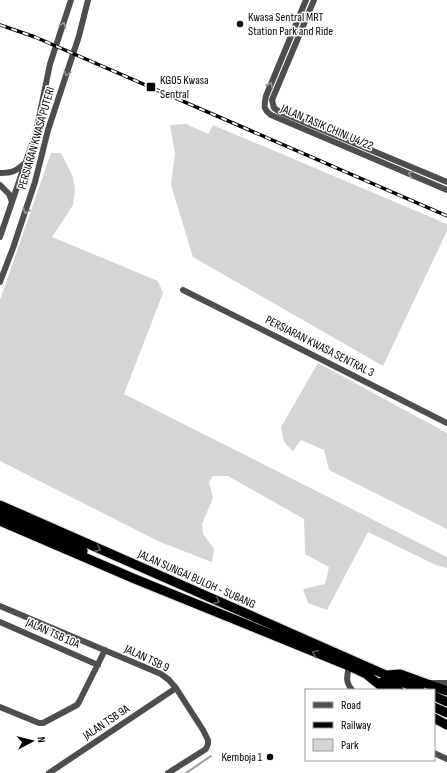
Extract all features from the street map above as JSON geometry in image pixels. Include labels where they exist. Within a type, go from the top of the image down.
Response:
[{"type":"highway","name":"JALAN SUNGAI BULOH - SUBANG","points":[[0,505],[418,689]]},
{"type":"highway","points":[[0,513],[144,579],[177,592],[183,599]]},
{"type":"highway","name":"JALAN SUNGAI BULOH - SUBANG","points":[[0,522],[135,580],[349,666],[397,689]]},
{"type":"highway","points":[[0,526],[17,533],[27,533]]},
{"type":"highway","name":"JALAN SUNGAI BULOH - SUBANG","points":[[366,674],[385,689]]},
{"type":"highway","name":"JALAN SUNGAI BULOH - SUBANG","points":[[386,675],[400,674],[447,691]]},
{"type":"highway","points":[[435,696],[447,702]]},
{"type":"highway","points":[[435,707],[447,713]]},
{"type":"highway","points":[[435,719],[447,725]]},
{"type":"street","name":"PERSIARAN KWASA PUTERI","points":[[0,237],[36,132],[50,64],[72,0]]},
{"type":"street","name":"PERSIARAN KWASA PUTERI","points":[[0,282],[35,182],[48,130],[79,36],[88,0]]},
{"type":"street","name":"JALAN TASIK CHINI U4/22","points":[[306,0],[266,96],[264,104],[266,111],[271,116],[447,190]]},
{"type":"street","name":"JALAN TASIK CHINI U4/22","points":[[314,0],[272,100],[274,108],[287,115],[447,182]]},
{"type":"street","points":[[266,111],[274,108]]},
{"type":"street","points":[[0,172],[16,171],[26,163]]},
{"type":"street","points":[[0,185],[9,194],[12,202]]},
{"type":"street","name":"PERSIARAN KWASA SENTRAL 3","points":[[183,290],[278,336],[447,423]]},
{"type":"street","name":"JALAN TSB 9","points":[[0,606],[162,674],[169,680],[176,688],[203,730],[208,740],[208,744],[206,749],[168,773]]},
{"type":"street","name":"JALAN TSB 10A","points":[[0,622],[98,665]]},
{"type":"street","points":[[0,707],[39,723],[43,723],[77,705],[105,650]]},
{"type":"street","points":[[349,666],[346,679],[351,689]]},
{"type":"street","points":[[427,683],[447,683]]},
{"type":"street","name":"JALAN TSB 9A","points":[[49,773],[176,688]]},
{"type":"street","points":[[435,753],[447,758]]},
{"type":"green space","points":[[186,124],[208,134],[213,125],[447,224],[447,231],[383,366],[193,257],[171,185],[175,153],[170,125]]},
{"type":"green space","points":[[51,153],[61,153],[73,177],[75,189],[73,205],[52,237],[158,281],[163,293],[124,394],[447,557],[447,568],[436,565],[368,532],[327,610],[308,603],[303,589],[325,584],[329,567],[305,554],[304,519],[228,476],[213,476],[209,482],[213,498],[202,524],[203,534],[214,549],[212,562],[160,542],[0,461],[0,300]]},
{"type":"green space","points":[[318,363],[447,433],[447,529],[329,470],[324,450],[301,440],[293,451],[284,442],[281,427]]},
{"type":"waterway","points":[[186,773],[211,756]]},
{"type":"railway","points":[[0,25],[35,37],[447,216]]},
{"type":"place","name":"Kwasa Sentral MRT Station Park and Ride","points":[[240,24]]},
{"type":"place","name":"KG05 Kwasa Sentral","points":[[151,87]]},
{"type":"place","name":"Kemboja 1","points":[[270,757]]}]
